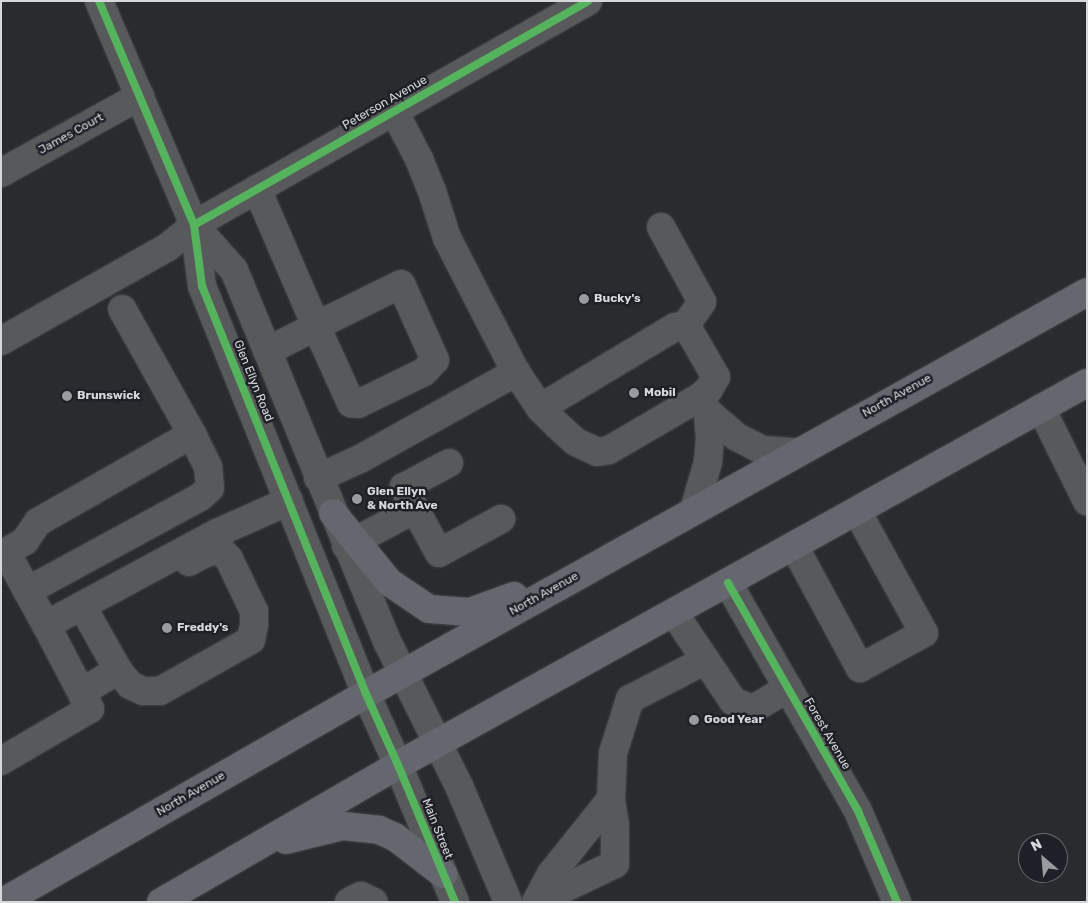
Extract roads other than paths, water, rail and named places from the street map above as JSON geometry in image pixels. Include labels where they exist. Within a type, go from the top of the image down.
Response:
[{"type":"main road","name":"North Avenue","points":[[3,902],[402,673],[795,452],[1087,292]]},
{"type":"main road","points":[[161,902],[398,765],[1087,383]]},
{"type":"main road","points":[[333,513],[350,544],[389,582],[429,609],[470,612],[536,588],[648,536]]},
{"type":"main road","points":[[220,868],[288,840],[343,826],[379,830],[395,837],[443,874]]},
{"type":"street","name":"Glen Ellyn Road","points":[[99,1],[194,225],[202,286],[366,694],[398,765]]},
{"type":"street","name":"Peterson Avenue","points":[[1,341],[168,247],[194,225],[588,1]]},
{"type":"street","name":"James Court","points":[[1,173],[140,96]]},
{"type":"street","points":[[394,112],[423,167],[446,238],[516,372],[540,408],[576,442],[597,452],[609,450],[704,404]]},
{"type":"street","points":[[258,189],[316,326],[352,403],[358,404],[424,372],[435,360],[401,284],[316,326],[267,351]]},
{"type":"street","name":"Glen Ellyn Road","points":[[194,225],[234,270],[333,513]]},
{"type":"street","points":[[540,408],[675,327],[686,325],[702,302],[661,227]]},
{"type":"street","points":[[27,591],[200,496],[210,488],[208,467],[192,434],[122,309]]},
{"type":"street","points":[[686,325],[716,377],[704,404],[708,462],[694,510]]},
{"type":"street","points":[[318,478],[360,459],[516,372]]},
{"type":"street","points":[[704,404],[736,437],[763,450],[795,452]]},
{"type":"street","points":[[1041,408],[1087,501]]},
{"type":"street","points":[[1,761],[90,709],[46,625],[4,553],[25,541],[38,522],[192,434]]},
{"type":"street","points":[[449,463],[404,488],[439,553],[501,519]]},
{"type":"street","points":[[85,611],[217,533],[289,500]]},
{"type":"street","points":[[415,509],[350,544],[402,673],[438,743],[508,902]]},
{"type":"street","points":[[794,546],[860,668],[924,633],[857,511]]},
{"type":"street","points":[[46,625],[85,611],[204,554],[220,550],[229,559],[254,611],[254,624],[251,640],[160,691],[142,691],[130,685],[118,670],[85,611]]},
{"type":"street","name":"Forest Avenue","points":[[728,583],[858,811],[897,902]]},
{"type":"street","points":[[674,613],[733,701],[753,709],[788,688]]},
{"type":"street","points":[[537,901],[615,864],[615,824],[611,798],[613,753],[630,700],[706,660]]},
{"type":"street","points":[[82,692],[118,670]]},
{"type":"street","name":"Main Street","points":[[398,765],[455,902]]},
{"type":"street","points":[[537,901],[551,874],[611,798]]},
{"type":"street","points":[[349,902],[361,896],[374,902]]},
{"type":"place","name":"Bucky's","points":[[584,299]]},
{"type":"place","name":"Mobil","points":[[634,393]]},
{"type":"place","name":"Brunswick","points":[[67,396]]},
{"type":"place","name":"Glen Ellyn & North Ave","points":[[357,499]]},
{"type":"place","name":"Freddy's","points":[[167,628]]},
{"type":"place","name":"Good Year","points":[[694,720]]}]
